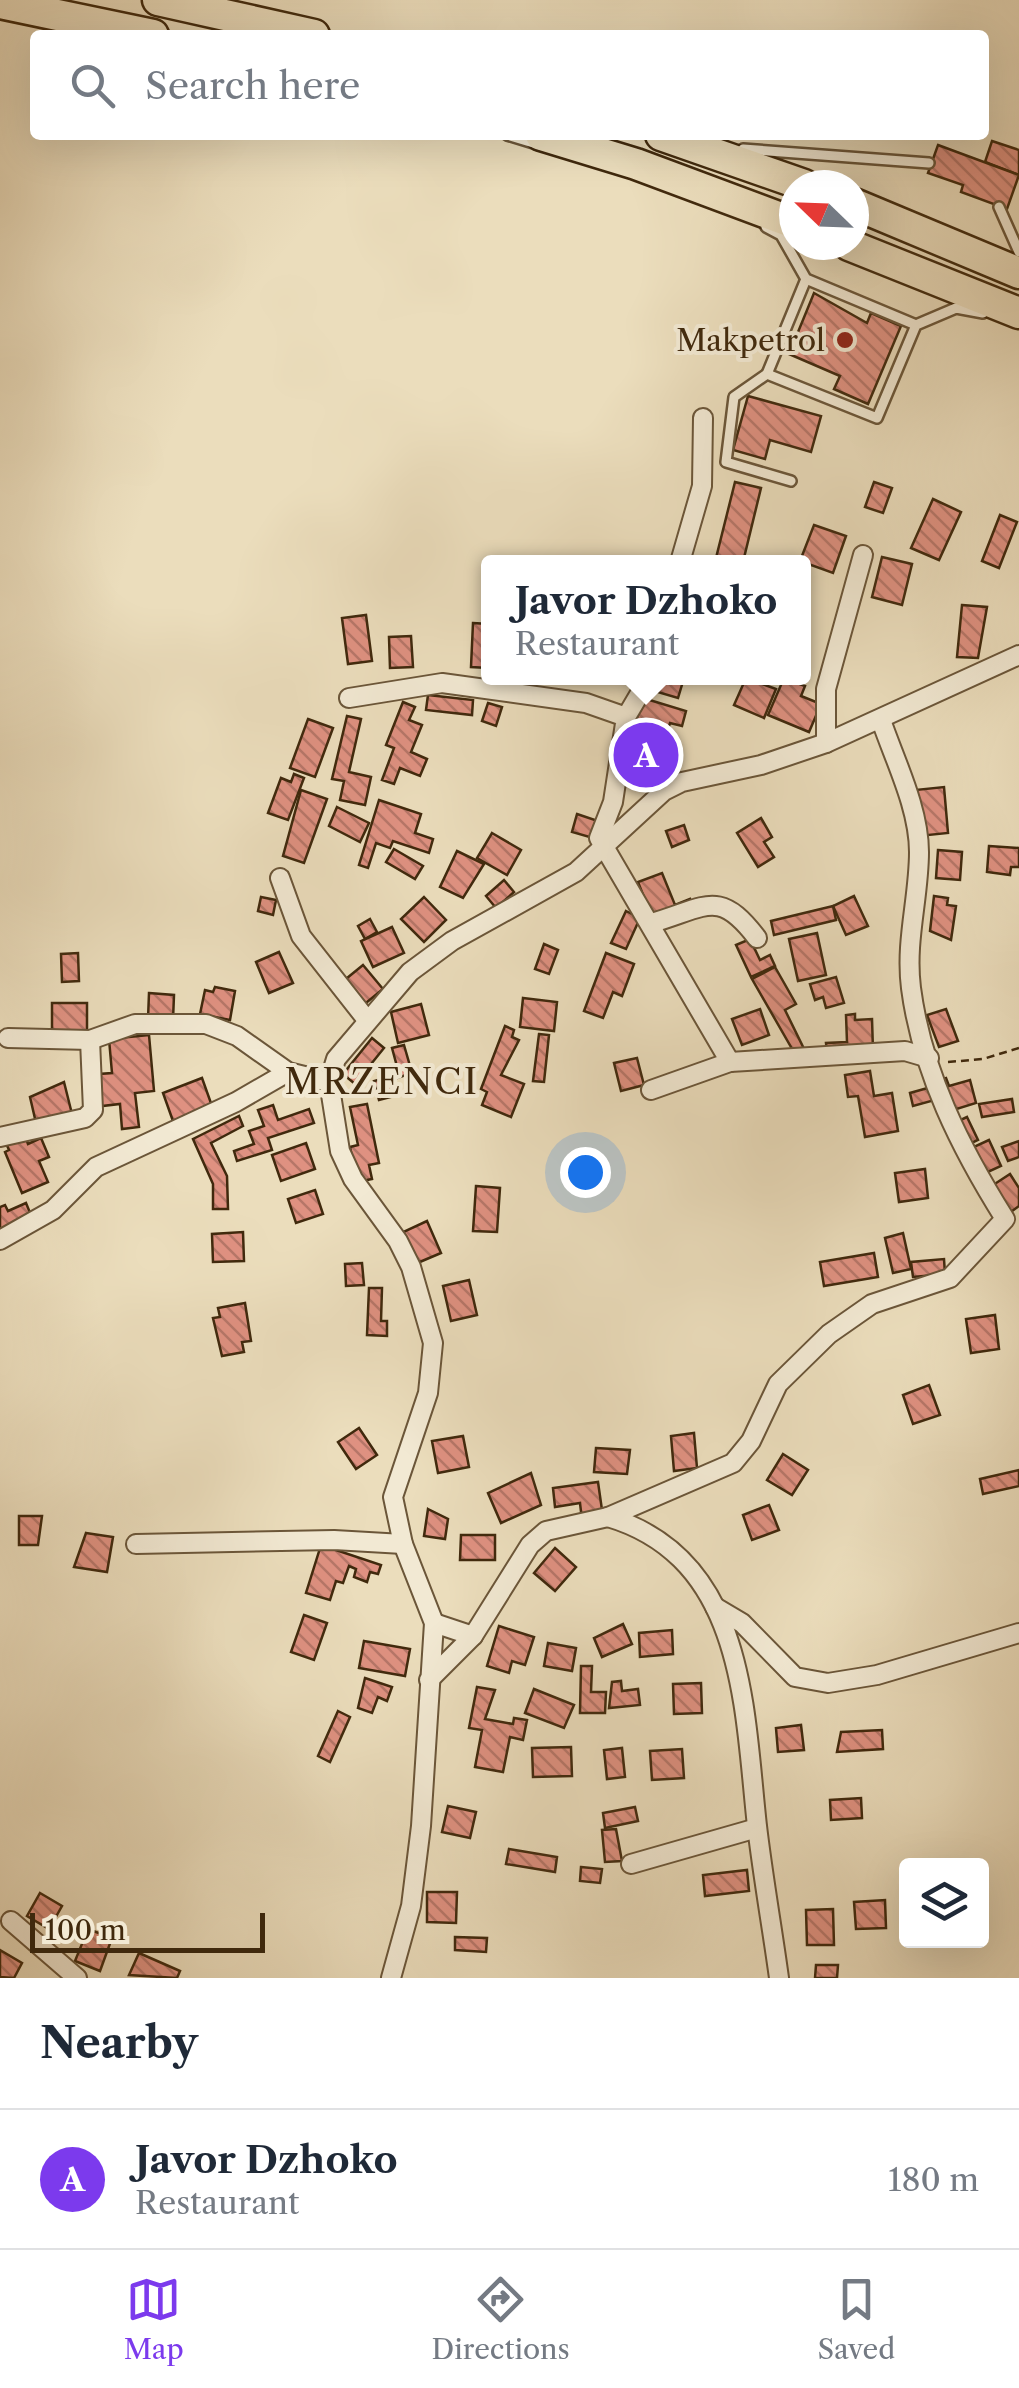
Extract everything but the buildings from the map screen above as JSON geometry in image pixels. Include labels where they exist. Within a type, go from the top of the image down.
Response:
[{"type":"highway","points":[[158,0],[292,30]]},
{"type":"highway","points":[[0,3],[129,30]]},
{"type":"highway","points":[[557,140],[636,164],[779,217]]},
{"type":"highway","points":[[675,140],[779,176]]},
{"type":"highway","points":[[869,210],[1019,273]]},
{"type":"highway","points":[[869,253],[1019,313]]},
{"type":"street","points":[[682,555],[702,486],[703,418]]},
{"type":"street","points":[[826,743],[826,689],[863,556]]},
{"type":"street","points":[[391,1978],[411,1906],[421,1826],[434,1623],[402,1544],[393,1497],[428,1393],[433,1342],[411,1267],[398,1241],[352,1179],[340,1151],[329,1082],[336,1059],[367,1020],[432,954],[544,893],[603,848],[633,815],[682,782],[762,765],[826,743],[1019,655]]},
{"type":"street","points":[[349,698],[442,683],[586,703],[626,717]]},
{"type":"street","points":[[645,685],[626,717],[613,802],[600,830],[603,848],[652,923],[730,1062]]},
{"type":"street","points":[[429,1680],[474,1636],[530,1545],[559,1526],[608,1517],[734,1464],[778,1384],[816,1345],[872,1304],[950,1278],[1012,1221],[950,1122],[928,1058],[911,989],[908,932],[919,848],[881,720]]},
{"type":"street","points":[[280,878],[301,936],[367,1020]]},
{"type":"street","points":[[652,923],[720,904],[736,910],[757,938]]},
{"type":"street","points":[[8,1038],[90,1040],[135,1024],[206,1024],[237,1036],[288,1072],[329,1082]]},
{"type":"street","points":[[0,1137],[84,1118],[93,1110],[90,1040]]},
{"type":"street","points":[[651,1090],[730,1062],[906,1051],[928,1058]]},
{"type":"street","points":[[0,1240],[53,1210],[96,1167],[236,1102],[288,1072]]},
{"type":"street","points":[[608,1517],[662,1539],[715,1606],[741,1675],[778,1978]]},
{"type":"street","points":[[136,1544],[334,1540],[402,1544]]},
{"type":"street","points":[[715,1606],[742,1623],[795,1676],[810,1682],[877,1675],[1019,1633]]},
{"type":"street","points":[[434,1623],[474,1636]]},
{"type":"street","points":[[631,1864],[757,1828]]},
{"type":"street","points":[[11,1921],[77,1978]]},
{"type":"lane","points":[[523,140],[739,212],[782,235],[806,279],[916,325]]},
{"type":"lane","points":[[713,140],[759,152],[929,162]]},
{"type":"lane","points":[[999,207],[1019,252]]},
{"type":"lane","points":[[791,481],[726,462],[734,397],[768,374],[806,279]]},
{"type":"lane","points":[[768,374],[877,418],[916,325],[956,308],[1019,322]]},
{"type":"path","points":[[928,1058],[941,1063],[983,1060],[1019,1048]]},
{"type":"place","name":"Makpetrol","points":[[845,340]]},
{"type":"place","name":"Javor Dzhoko","points":[[646,755]]},
{"type":"district","name":"MRZENCI","points":[[382,1081]]}]
